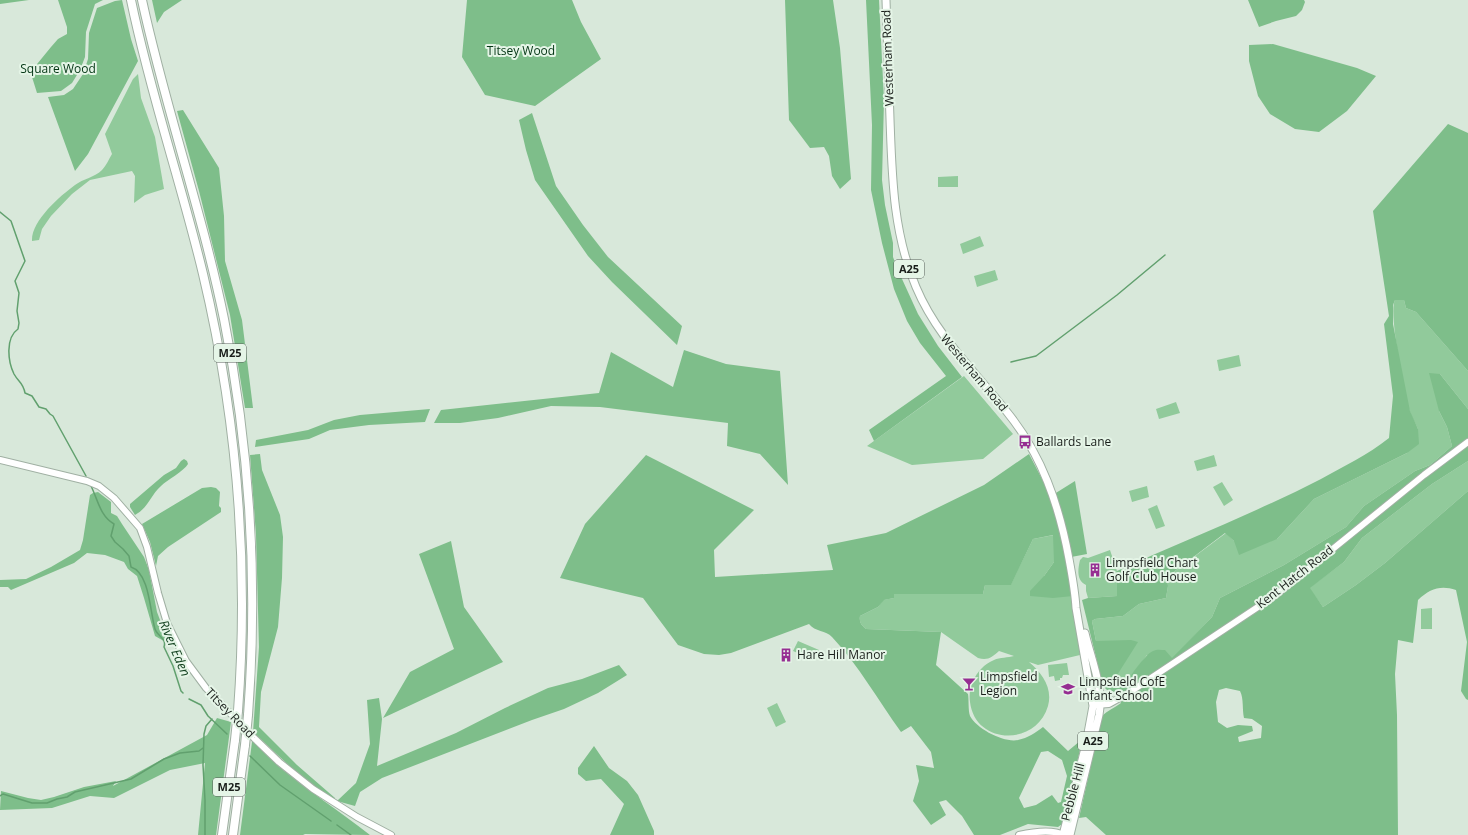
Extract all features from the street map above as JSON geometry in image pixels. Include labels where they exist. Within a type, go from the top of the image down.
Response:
[{"type":"highway","name":"M25","points":[[131,0],[153,92],[203,274],[218,343],[227,398],[236,472],[241,552],[242,629],[238,711],[222,835]]},
{"type":"highway","name":"M25","points":[[142,0],[164,95],[213,273],[228,341],[239,409],[247,478],[252,564],[252,634],[248,715],[233,835]]},
{"type":"highway","name":"M25","points":[[146,0],[148,28]]},
{"type":"main road","name":"Westerham Road","points":[[886,0],[894,194],[898,229],[908,267],[921,298],[938,328],[965,364],[999,402],[1017,425],[1041,464],[1061,519],[1076,596],[1101,701]]},
{"type":"main road","name":"Kent Hatch Road","points":[[1092,702],[1114,701],[1127,694],[1276,595],[1391,501],[1468,442]]},
{"type":"main road","name":"Titsey Road","points":[[0,460],[87,481],[99,486],[119,502],[140,528],[147,547],[162,609],[175,641],[186,661],[206,688],[279,762],[313,789],[357,818],[391,835]]},
{"type":"main road","name":"Westerham Road","points":[[1076,596],[1076,608],[1092,702]]},
{"type":"main road","name":"Pebble Hill","points":[[1065,835],[1101,701]]},
{"type":"main road","name":"Pebble Hill","points":[[1065,835],[1086,744],[1092,702]]},
{"type":"main road","points":[[1036,832],[1046,835]]},
{"type":"main road","points":[[1019,835],[1036,832],[1065,835]]},
{"type":"green space","points":[[0,0],[29,0],[0,4]]},
{"type":"green space","name":"Square Wood","points":[[58,0],[103,0],[95,4],[86,32],[85,57],[80,70],[72,83],[61,91],[37,93],[32,77],[33,69],[58,39],[67,34],[67,27]]},
{"type":"green space","points":[[122,0],[138,61],[88,154],[75,171],[48,97],[64,95],[73,89],[83,74],[88,59],[89,33],[97,8]]},
{"type":"green space","points":[[152,0],[182,0],[164,12],[157,23]]},
{"type":"green space","name":"Titsey Wood","points":[[467,0],[572,0],[581,22],[601,59],[535,106],[485,95],[462,57]]},
{"type":"green space","points":[[785,0],[833,0],[840,48],[851,179],[840,189],[832,176],[829,156],[824,147],[810,148],[789,120]]},
{"type":"green space","points":[[866,0],[879,0],[884,100],[882,180],[885,205],[893,243],[893,257],[918,314],[938,346],[962,377],[874,441],[869,430],[946,376],[920,343],[907,321],[894,289],[882,243],[871,190],[872,125]]},
{"type":"green space","points":[[1248,0],[1304,0],[1305,2],[1302,10],[1296,16],[1259,27]]},
{"type":"green space","points":[[1273,44],[1357,68],[1376,76],[1347,111],[1319,132],[1295,129],[1270,114],[1258,96],[1249,61],[1249,45]]},
{"type":"green space","points":[[138,74],[141,98],[155,137],[164,189],[145,195],[134,203],[135,176],[132,171],[90,180],[72,194],[51,216],[42,229],[39,240],[32,241],[36,225],[41,217],[55,202],[75,185],[99,172],[106,164],[112,154],[105,134],[133,79]]},
{"type":"green space","points":[[183,110],[219,168],[224,216],[225,261],[242,320],[253,408],[245,408],[230,315],[177,111]]},
{"type":"green space","points":[[532,113],[556,186],[583,225],[608,257],[682,326],[677,345],[612,282],[588,256],[535,180],[519,120]]},
{"type":"green space","points":[[1448,124],[1468,133],[1468,371],[1416,312],[1406,308],[1404,300],[1395,300],[1393,305],[1393,324],[1410,411],[1418,429],[1419,444],[1407,453],[1314,499],[1277,539],[1239,555],[1234,541],[1225,533],[1167,577],[1168,586],[1166,598],[1139,604],[1123,616],[1095,619],[1092,621],[1096,641],[1131,640],[1138,642],[1114,680],[1118,686],[1122,687],[1149,653],[1158,650],[1165,650],[1172,658],[1212,617],[1220,598],[1284,565],[1346,527],[1364,506],[1415,471],[1430,465],[1452,446],[1447,427],[1439,411],[1429,373],[1440,374],[1468,409],[1468,461],[1432,484],[1362,538],[1344,562],[1310,588],[1323,607],[1385,563],[1468,491],[1468,700],[1461,691],[1467,642],[1456,590],[1445,588],[1436,589],[1427,593],[1418,600],[1413,643],[1398,640],[1395,674],[1397,715],[1398,835],[1106,835],[1086,817],[1079,818],[1102,716],[1121,703],[1114,692],[1107,690],[1103,686],[1082,600],[1088,598],[1117,596],[1117,571],[1245,515],[1321,479],[1373,450],[1389,438],[1393,396],[1384,324],[1389,316],[1373,211]],"holes":[[[1226,688],[1240,691],[1244,718],[1252,719],[1262,726],[1261,738],[1239,742],[1238,737],[1253,731],[1252,726],[1238,725],[1227,728],[1218,722],[1216,702],[1219,690]]]},
{"type":"green space","points":[[958,176],[958,187],[938,187],[938,177]]},
{"type":"green space","points":[[980,236],[984,246],[963,254],[960,244]]},
{"type":"green space","points":[[995,270],[998,280],[977,287],[974,276]]},
{"type":"green space","points":[[1395,300],[1404,300],[1406,308],[1416,312],[1468,371],[1468,409],[1440,374],[1439,411],[1447,427],[1452,446],[1430,465],[1415,471],[1364,506],[1346,527],[1284,565],[1220,598],[1212,617],[1172,659],[1147,655],[1122,688],[1118,686],[1114,680],[1117,673],[1096,641],[1092,621],[1095,619],[1123,616],[1139,604],[1166,598],[1168,586],[1167,577],[1226,533],[1234,541],[1277,539],[1314,499],[1407,453],[1418,429],[1409,409],[1401,370],[1395,335],[1393,308]]},
{"type":"green space","points":[[684,350],[726,364],[780,371],[788,485],[760,454],[727,446],[728,423],[600,407],[551,406],[498,418],[460,423],[434,423],[441,410],[599,393],[611,352],[673,387]]},
{"type":"green space","points":[[1239,355],[1241,366],[1219,371],[1217,360]]},
{"type":"green space","points":[[964,376],[1013,434],[983,459],[912,465],[867,446]]},
{"type":"green space","points":[[1176,402],[1180,413],[1159,419],[1156,409]]},
{"type":"green space","points":[[430,409],[425,422],[369,425],[330,430],[309,439],[255,447],[256,440],[308,430],[334,420],[360,415]]},
{"type":"green space","points":[[260,454],[262,470],[280,515],[283,537],[282,578],[278,627],[261,692],[259,727],[297,765],[335,798],[335,802],[295,771],[253,732],[259,647],[256,535],[250,455]]},
{"type":"green space","points":[[1029,454],[1051,496],[1075,481],[1087,554],[1066,558],[1073,596],[1053,598],[1030,596],[1030,591],[1044,576],[1054,562],[1053,535],[1033,539],[1011,585],[985,585],[983,594],[894,594],[894,598],[884,600],[878,607],[860,616],[860,622],[866,629],[941,632],[936,665],[968,694],[970,716],[978,726],[991,734],[1006,739],[1018,740],[1028,737],[1043,727],[1068,751],[1080,741],[1082,742],[1062,824],[1058,827],[1028,824],[1000,835],[974,835],[962,816],[946,800],[939,802],[946,815],[931,825],[913,801],[919,781],[916,765],[934,768],[931,752],[911,726],[901,732],[860,671],[842,648],[830,635],[811,627],[809,624],[731,653],[719,655],[704,654],[678,645],[643,598],[560,578],[585,524],[646,455],[754,510],[714,550],[715,577],[833,570],[827,545],[886,533],[984,485]],"holes":[[[1048,751],[1062,760],[1067,776],[1061,802],[1058,803],[1052,795],[1036,805],[1024,808],[1019,798],[1041,752]]]},
{"type":"green space","points":[[1214,455],[1217,466],[1197,471],[1194,461]]},
{"type":"green space","points":[[184,459],[188,464],[186,467],[161,486],[140,512],[135,515],[130,507],[130,504],[164,475],[176,468]]},
{"type":"green space","points":[[1468,461],[1468,491],[1385,563],[1323,607],[1309,588],[1344,562],[1362,538],[1432,484]]},
{"type":"green space","points":[[1222,482],[1233,500],[1224,506],[1213,487]]},
{"type":"green space","points":[[1147,486],[1149,497],[1132,502],[1129,491]]},
{"type":"green space","points":[[202,488],[216,488],[220,492],[219,506],[221,508],[221,512],[168,547],[158,556],[156,566],[150,542],[142,524]]},
{"type":"green space","points":[[98,492],[111,502],[111,513],[117,516],[144,557],[149,570],[157,612],[169,644],[155,636],[137,576],[128,569],[124,562],[105,555],[87,553],[74,563],[11,590],[8,587],[0,587],[0,580],[26,579],[51,567],[80,550],[90,495]]},
{"type":"green space","points":[[1157,505],[1165,526],[1156,529],[1148,509]]},
{"type":"green space","points":[[1054,535],[1054,562],[1044,576],[1073,596],[1081,645],[1080,655],[1038,665],[1029,662],[1042,676],[1048,687],[1049,693],[1048,706],[1041,719],[1031,729],[1019,734],[1006,736],[994,733],[983,727],[974,716],[970,702],[972,684],[981,669],[996,659],[1014,656],[999,651],[990,658],[981,659],[941,632],[866,629],[861,623],[860,616],[878,607],[883,600],[894,598],[894,594],[983,594],[985,585],[1011,584],[1033,539]]},
{"type":"green space","points":[[451,541],[464,607],[503,662],[383,718],[410,672],[454,649],[419,554]]},
{"type":"green space","points":[[1110,550],[1117,571],[1117,596],[1088,598],[1086,585],[1079,577],[1078,571],[1080,560],[1083,557],[1088,558]]},
{"type":"green space","points":[[1432,608],[1432,629],[1421,629],[1421,609]]},
{"type":"green space","points":[[798,641],[819,650],[814,660],[793,651]]},
{"type":"green space","points":[[1067,663],[1069,675],[1063,675],[1060,680],[1055,681],[1054,676],[1049,677],[1048,665]]},
{"type":"green space","points":[[619,665],[627,675],[598,693],[564,709],[382,778],[360,792],[355,806],[337,801],[356,783],[370,744],[367,700],[379,698],[382,719],[377,766],[456,733],[548,688],[582,679]]},
{"type":"green space","points":[[777,703],[786,722],[776,727],[767,708]]},
{"type":"green space","points":[[217,718],[231,722],[216,835],[198,835],[205,763],[170,770],[114,798],[90,796],[52,808],[0,810],[1,791],[41,800],[84,787],[116,781],[113,786],[207,735]]},
{"type":"green space","points":[[252,742],[254,742],[287,773],[370,835],[240,835]]},
{"type":"green space","points":[[594,746],[609,768],[627,781],[638,795],[654,831],[654,835],[610,835],[624,804],[601,779],[586,781],[578,774],[578,768]]},
{"type":"waterway","name":"River Eden","points":[[0,212],[11,221],[25,261],[15,281],[19,293],[17,311],[19,323],[18,329],[14,333],[9,344],[10,363],[14,374],[21,383],[25,393],[32,396],[39,407],[46,409],[53,416],[86,476]]},
{"type":"waterway","points":[[1011,362],[1036,356],[1117,295],[1165,255]]},
{"type":"waterway","name":"River Eden","points":[[91,486],[105,517],[114,524],[111,536],[129,556],[131,567],[137,571],[146,585],[155,629],[164,641],[164,647],[183,693]]},
{"type":"waterway","name":"River Eden","points":[[189,699],[201,705],[208,716],[227,734]]},
{"type":"waterway","points":[[205,835],[203,765],[204,734],[206,726],[212,719]]},
{"type":"waterway","points":[[0,796],[3,794],[32,803],[47,803],[67,797],[75,792],[131,779],[164,759],[180,753],[199,751],[203,748]]},
{"type":"waterway","name":"River Eden","points":[[250,756],[280,785],[331,821]]},
{"type":"waterway","name":"River Eden","points":[[337,825],[351,835]]},
{"type":"place","name":"Ballards Lane","points":[[1025,442]]},
{"type":"place","name":"Limpsfield Chart Golf Club House","points":[[1095,570]]},
{"type":"place","name":"Hare Hill Manor","points":[[786,655]]},
{"type":"place","name":"Limpsfield Legion","points":[[969,684]]},
{"type":"place","name":"Limpsfield CofE Infant School","points":[[1068,689]]}]
